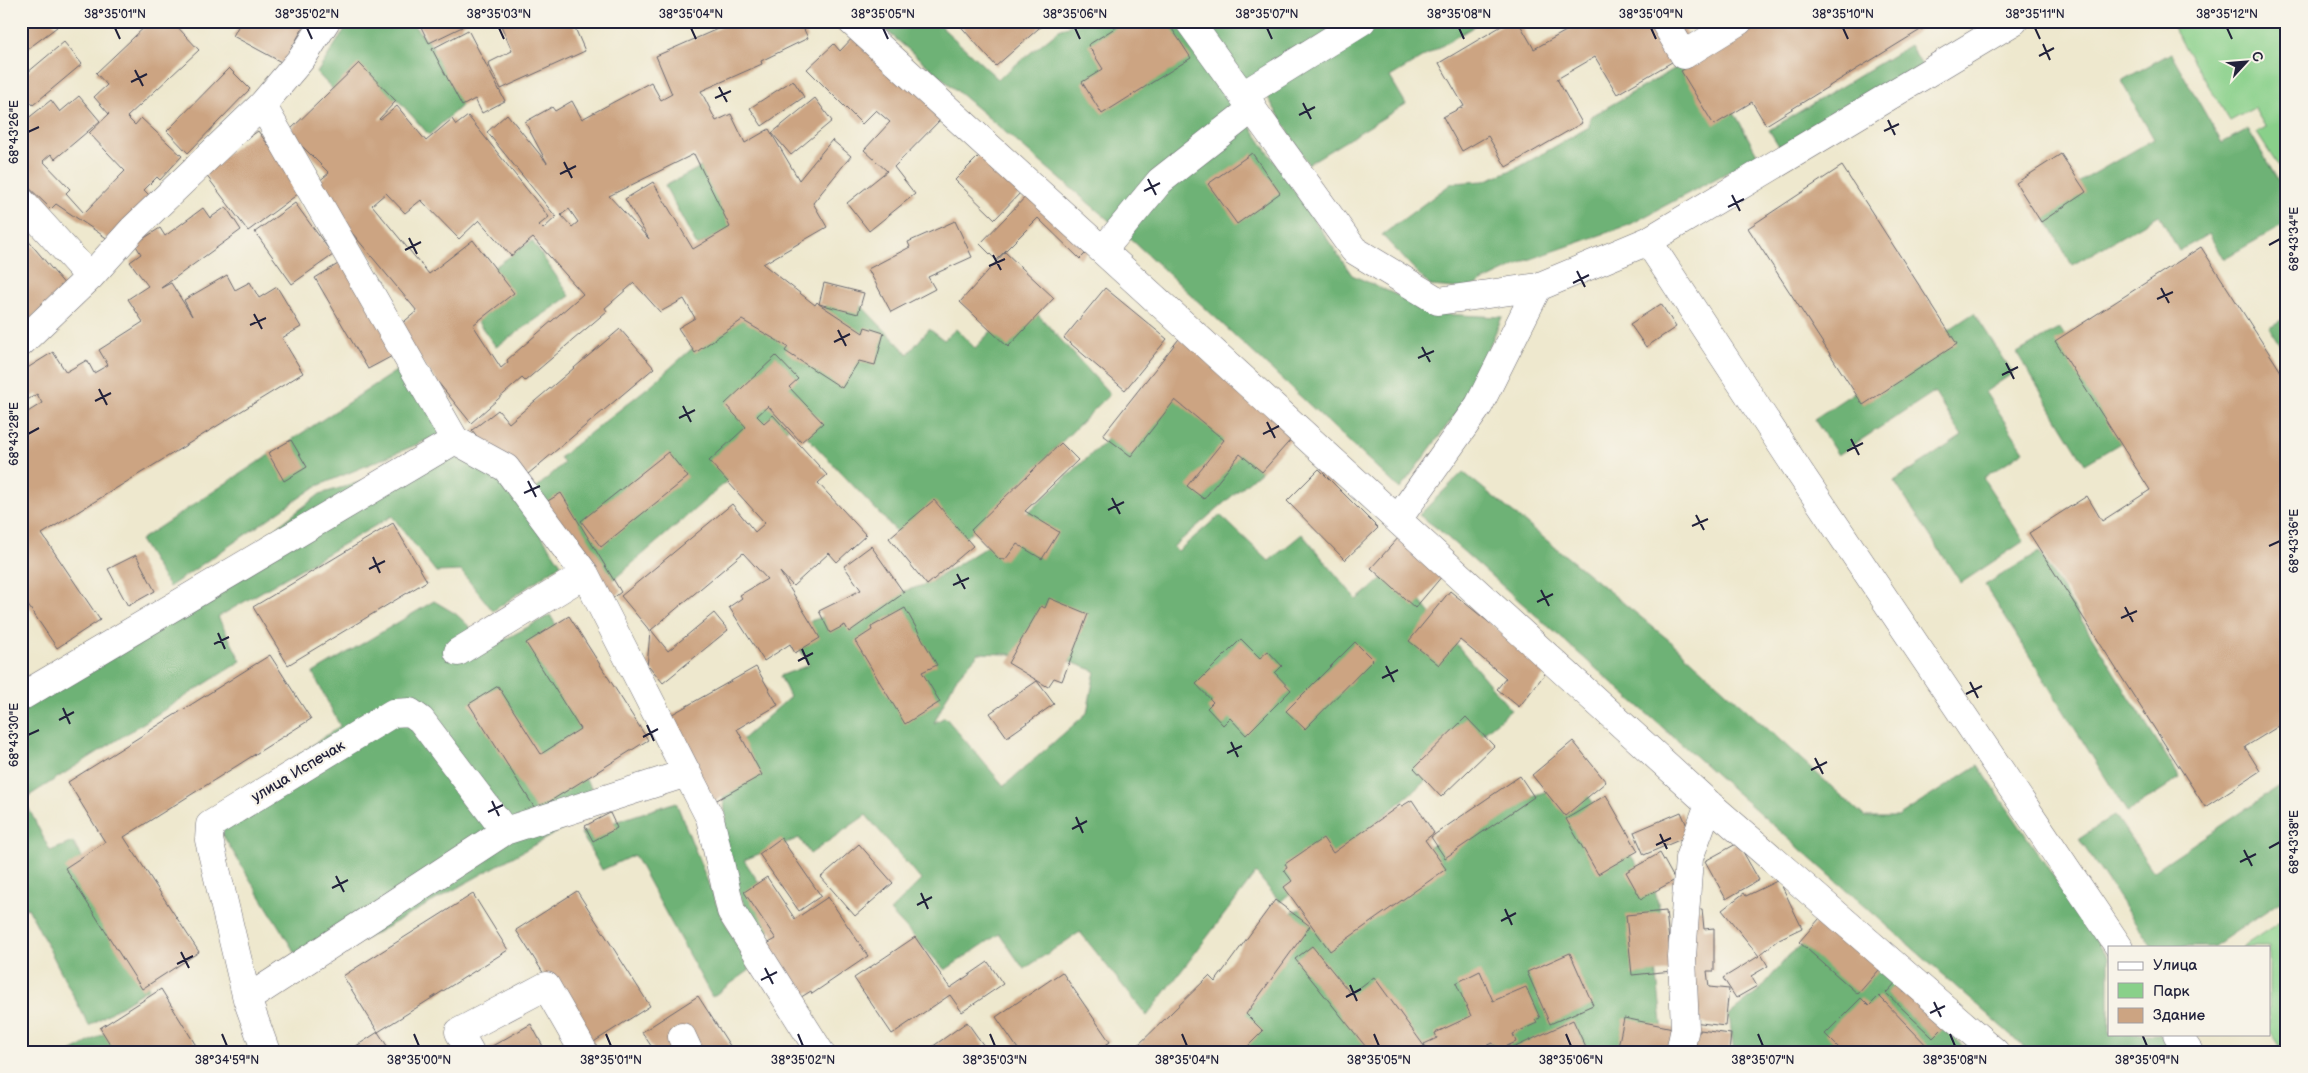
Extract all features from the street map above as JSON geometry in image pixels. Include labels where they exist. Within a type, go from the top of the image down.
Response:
[{"type":"street","points":[[21,343],[90,277],[133,229],[262,105],[302,58],[326,21]]},
{"type":"street","points":[[850,21],[1709,804],[1995,1052]]},
{"type":"street","points":[[1189,21],[1354,250],[1438,301],[1538,287],[1648,241],[2014,21]]},
{"type":"street","points":[[1103,250],[1160,181],[1248,101],[1362,21]]},
{"type":"street","points":[[1664,21],[1684,55],[1739,21]]},
{"type":"street","points":[[262,105],[455,440],[506,468],[585,574],[710,818],[731,912],[820,1052]]},
{"type":"street","points":[[21,201],[90,277]]},
{"type":"street","points":[[1648,241],[1800,474],[2118,946]]},
{"type":"street","points":[[1398,519],[1478,405],[1538,287]]},
{"type":"street","points":[[21,697],[455,440]]},
{"type":"street","points":[[458,652],[585,574]]},
{"type":"street","name":"улица Испечак","points":[[266,1052],[247,999],[210,840],[210,825],[393,713],[410,712],[421,720],[505,831]]},
{"type":"street","points":[[247,999],[505,831],[687,773]]},
{"type":"street","points":[[1680,1052],[1685,1028],[1682,956],[1689,858],[1709,804]]},
{"type":"street","points":[[470,1052],[459,1032],[546,986],[584,1052]]},
{"type":"street","points":[[2179,1036],[2189,1052]]},
{"type":"green space","points":[[350,21],[410,21],[474,94],[429,135],[396,98],[365,122],[317,73]]},
{"type":"green space","points":[[875,21],[935,21],[998,79],[1059,30],[1079,21],[1175,21],[1231,98],[1352,275],[1439,314],[1502,317],[1467,399],[1400,489],[1133,241]]},
{"type":"green space","points":[[1208,21],[1348,21],[1245,83]]},
{"type":"green space","points":[[1371,21],[1483,21],[1390,77],[1406,104],[1308,164],[1262,88]]},
{"type":"green space","points":[[2169,21],[2287,21],[2287,180],[2257,133],[2266,128],[2254,108],[2230,121]]},
{"type":"green space","points":[[1910,45],[1924,69],[1784,154],[1769,130]]},
{"type":"green space","points":[[1702,53],[1758,156],[1629,225],[1528,260],[1467,289],[1430,286],[1382,235],[1452,183],[1484,181],[1519,167],[1589,127],[1590,117]]},
{"type":"green space","points":[[2171,53],[2222,143],[2248,129],[2287,196],[2287,223],[2223,259],[2209,234],[2179,251],[2159,215],[2072,265],[2038,206],[2154,139],[2121,81]]},
{"type":"green space","points":[[723,155],[755,215],[697,246],[665,186]]},
{"type":"green space","points":[[532,241],[570,296],[496,347],[457,293]]},
{"type":"green space","points":[[844,288],[908,354],[929,329],[944,340],[956,329],[975,348],[1023,298],[1110,394],[933,570],[794,423],[611,582],[534,490],[564,463],[560,457],[652,384],[751,296],[802,329]]},
{"type":"green space","points":[[1974,313],[2013,373],[1985,392],[2024,451],[1983,478],[2024,541],[1961,583],[1894,481],[1962,436],[1934,392],[1838,455],[1814,419]]},
{"type":"green space","points":[[2287,317],[2287,357],[2269,327]]},
{"type":"green space","points":[[2060,328],[2127,439],[2085,464],[2017,353]]},
{"type":"green space","points":[[402,367],[442,434],[315,487],[169,587],[140,540]]},
{"type":"green space","points":[[1196,382],[1269,464],[1173,547],[1178,551],[1220,515],[1269,561],[1302,534],[1357,600],[1394,569],[1511,710],[1280,902],[1256,873],[1147,1016],[1080,932],[1024,969],[999,934],[945,970],[890,911],[921,880],[866,815],[810,854],[799,838],[744,860],[784,921],[761,936],[706,832],[726,820],[719,760],[790,697],[780,676],[809,665],[788,628],[927,584],[999,539],[1147,403]],"holes":[[[979,653],[1055,656],[1095,671],[1087,713],[1004,786],[945,717],[934,723],[955,680]]]},
{"type":"green space","points":[[451,455],[502,478],[561,564],[493,611],[461,571],[436,572],[392,516],[218,617],[241,661],[24,799],[50,851],[73,842],[149,988],[89,1026],[28,908],[21,910],[21,706],[194,591],[320,494]]},
{"type":"green space","points":[[1463,472],[1675,645],[1865,817],[1898,817],[1978,765],[2108,957],[2108,1036],[2161,1036],[2172,1052],[2030,1052],[1438,529],[1419,515]]},
{"type":"green space","points":[[2039,552],[2180,778],[2127,812],[1985,585]]},
{"type":"green space","points":[[434,601],[456,614],[491,647],[550,615],[617,725],[572,760],[604,806],[353,946],[300,961],[211,816],[340,726],[313,673]]},
{"type":"green space","points":[[1577,780],[1644,874],[1650,871],[1661,916],[1651,919],[1663,1033],[1627,1052],[1246,1052],[1211,1008],[1288,914],[1356,887],[1497,809]]},
{"type":"green space","points":[[2287,781],[2287,897],[2214,946],[2151,946],[2079,839],[2115,815],[2153,871]]},
{"type":"green space","points":[[676,802],[719,910],[750,970],[712,997],[634,855],[602,870],[581,833]]},
{"type":"green space","points":[[2287,917],[2287,1052],[2284,1052],[2270,1031],[2270,946],[2244,946]]},
{"type":"green space","points":[[1827,924],[1967,1050],[1966,1052],[1734,1052],[1729,1015],[1760,990],[1788,956]]},
{"type":"green space","points":[[118,1026],[132,1052],[70,1052]]},
{"type":"building","points":[[21,21],[52,21],[57,27],[21,54]]},
{"type":"building","points":[[151,21],[172,21],[199,50],[127,117],[135,125],[141,118],[182,156],[160,180],[157,177],[144,190],[150,196],[108,239],[56,204],[51,209],[21,180],[21,124],[51,100],[60,112],[79,96],[100,121],[55,159],[51,154],[43,161],[70,189],[66,193],[84,213],[125,171],[89,133],[109,114],[94,97],[107,85],[96,73]]},
{"type":"building","points":[[241,21],[307,21],[283,63],[233,36]]},
{"type":"building","points":[[418,21],[470,21],[461,25],[462,27],[429,43]]},
{"type":"building","points":[[499,21],[572,21],[585,51],[501,89],[488,63],[512,51]]},
{"type":"building","points":[[720,21],[800,21],[808,38],[761,61],[762,64],[701,91],[716,121],[731,114],[745,143],[769,129],[799,180],[832,140],[851,156],[813,203],[827,227],[763,264],[815,305],[817,302],[863,333],[865,327],[884,333],[875,365],[859,361],[842,388],[785,351],[788,347],[742,320],[695,353],[678,328],[695,318],[684,299],[660,312],[634,283],[605,308],[607,311],[525,381],[522,378],[471,423],[395,329],[417,311],[313,186],[329,173],[288,132],[359,63],[396,101],[380,120],[397,106],[426,141],[452,119],[456,125],[468,116],[549,217],[539,225],[543,229],[556,217],[487,132],[507,114],[547,163],[525,122],[552,107],[555,111],[572,101],[582,119],[651,82],[661,100],[672,94],[656,56],[722,27]],"holes":[[[694,154],[730,227],[693,249],[653,182],[625,199],[649,239],[609,196]],[[386,193],[405,213],[421,200],[459,239],[479,220],[511,256],[533,238],[583,294],[507,360],[508,362],[501,368],[473,325],[514,293],[473,240],[429,274],[372,205]],[[569,209],[578,222],[572,227],[561,215]]]},
{"type":"building","points":[[956,21],[1047,21],[996,66]]},
{"type":"building","points":[[1126,21],[1167,21],[1191,58],[1102,114],[1082,82],[1103,69],[1088,45]]},
{"type":"building","points":[[1510,21],[1518,21],[1534,49],[1573,27],[1570,21],[1680,21],[1696,48],[1617,94],[1595,57],[1557,79],[1582,123],[1506,167],[1488,136],[1462,151],[1443,117],[1464,106],[1439,63]]},
{"type":"building","points":[[1763,21],[1935,21],[1766,125],[1752,102],[1714,125],[1681,71]]},
{"type":"building","points":[[468,30],[505,101],[482,113],[475,99],[462,106],[432,49]]},
{"type":"building","points":[[856,34],[944,116],[894,167],[915,194],[869,231],[847,203],[887,171],[864,150],[890,122],[876,110],[862,124],[807,69],[834,44],[840,51]]},
{"type":"building","points":[[64,42],[82,64],[33,105],[21,91],[21,78]]},
{"type":"building","points":[[229,68],[250,89],[188,153],[167,131]]},
{"type":"building","points":[[793,80],[804,97],[762,126],[750,108]]},
{"type":"building","points":[[815,98],[832,121],[791,155],[772,133]]},
{"type":"building","points":[[258,131],[302,191],[248,231],[203,171]]},
{"type":"building","points":[[984,151],[1023,190],[995,219],[955,180]]},
{"type":"building","points":[[1252,153],[1280,193],[1237,224],[1208,184]]},
{"type":"building","points":[[2061,154],[2086,192],[2041,222],[2016,183]]},
{"type":"building","points":[[1842,166],[1957,344],[1863,405],[1748,228]]},
{"type":"building","points":[[1032,190],[1091,248],[1080,259],[1038,218],[996,260],[980,244]]},
{"type":"building","points":[[295,203],[333,255],[292,284],[255,232]]},
{"type":"building","points":[[226,207],[241,230],[161,288],[171,283],[192,316],[184,300],[227,275],[235,290],[250,282],[259,298],[277,287],[301,327],[282,338],[303,373],[42,534],[100,620],[57,648],[21,595],[21,412],[23,415],[42,403],[37,394],[21,404],[21,372],[53,352],[66,372],[87,360],[94,373],[108,365],[99,350],[143,322],[128,299],[148,286],[130,262],[141,254],[135,244],[160,228],[165,236],[203,208],[210,218]]},
{"type":"building","points":[[955,221],[972,257],[928,277],[935,289],[891,312],[868,269],[910,247],[908,242]]},
{"type":"building","points":[[21,232],[66,286],[21,329]]},
{"type":"building","points":[[2201,247],[2287,381],[2287,721],[2245,747],[2260,771],[2205,807],[2029,533],[2087,496],[2102,521],[2150,490],[2055,341]]},
{"type":"building","points":[[1005,252],[1054,298],[1008,347],[960,302]]},
{"type":"building","points":[[343,261],[396,354],[368,369],[315,278]]},
{"type":"building","points":[[824,283],[864,293],[858,314],[819,304]]},
{"type":"building","points":[[1105,288],[1167,339],[1125,390],[1064,338]]},
{"type":"building","points":[[1661,304],[1676,327],[1646,347],[1630,324]]},
{"type":"building","points":[[620,329],[654,368],[515,485],[472,430],[498,410],[509,423]]},
{"type":"building","points":[[1182,335],[1295,435],[1262,472],[1240,454],[1204,499],[1187,486],[1224,440],[1175,400],[1131,456],[1103,435]]},
{"type":"building","points":[[776,356],[798,379],[789,387],[823,423],[801,442],[768,406],[757,416],[764,423],[773,415],[827,475],[818,483],[866,535],[837,562],[829,553],[793,586],[780,572],[820,638],[795,653],[790,644],[764,661],[729,607],[742,598],[740,595],[767,579],[743,553],[651,630],[668,651],[714,613],[728,630],[663,683],[649,666],[647,668],[650,631],[621,596],[732,504],[755,532],[765,523],[709,461],[746,427],[725,404]]},
{"type":"building","points":[[291,440],[307,467],[284,481],[268,453]]},
{"type":"building","points":[[1061,443],[1078,460],[1025,511],[1059,532],[1042,559],[1017,544],[1005,560],[1000,560],[971,530]]},
{"type":"building","points":[[668,452],[688,477],[601,547],[581,521]]},
{"type":"building","points":[[1319,469],[1378,528],[1345,560],[1287,501]]},
{"type":"building","points":[[561,493],[621,592],[598,610],[533,510]]},
{"type":"building","points":[[934,500],[973,546],[927,585],[889,538]]},
{"type":"building","points":[[393,523],[427,581],[288,665],[253,607]]},
{"type":"building","points":[[1400,536],[1443,575],[1415,608],[1371,568]]},
{"type":"building","points":[[871,546],[904,593],[849,632],[845,625],[830,633],[819,611],[861,590],[844,566]]},
{"type":"building","points":[[136,555],[155,591],[128,606],[108,569]]},
{"type":"building","points":[[1450,591],[1548,670],[1519,707],[1497,689],[1506,678],[1460,640],[1439,665],[1409,641]]},
{"type":"building","points":[[1049,598],[1088,614],[1062,681],[1054,678],[1048,687],[1008,663],[1041,606],[1045,608]]},
{"type":"building","points":[[905,608],[937,665],[922,672],[940,702],[905,724],[855,641],[872,630],[871,627]]},
{"type":"building","points":[[569,616],[648,740],[536,810],[469,704],[498,686],[541,754],[580,729],[526,643]]},
{"type":"building","points":[[1241,639],[1260,658],[1268,651],[1282,666],[1275,673],[1291,690],[1246,735],[1230,718],[1223,725],[1207,708],[1213,702],[1196,684]]},
{"type":"building","points":[[1355,642],[1373,660],[1305,729],[1286,711]]},
{"type":"building","points":[[270,655],[311,719],[124,837],[199,952],[142,989],[65,868],[105,842],[68,782]]},
{"type":"building","points":[[756,667],[778,705],[737,729],[762,775],[715,801],[667,717]]},
{"type":"building","points":[[1037,681],[1054,704],[1007,737],[990,713]]},
{"type":"building","points":[[1466,717],[1494,746],[1441,797],[1414,768]]},
{"type":"building","points":[[1573,741],[1606,782],[1565,816],[1532,775]]},
{"type":"building","points":[[1520,776],[1534,797],[1445,858],[1431,837]]},
{"type":"building","points":[[1606,795],[1638,851],[1598,874],[1566,819]]},
{"type":"building","points":[[1412,800],[1434,833],[1425,840],[1446,869],[1330,951],[1284,887],[1292,881],[1284,870],[1287,868],[1285,864],[1323,838],[1333,853],[1400,805],[1402,806]]},
{"type":"building","points":[[1681,812],[1691,835],[1644,855],[1634,832]]},
{"type":"building","points":[[610,813],[617,828],[593,841],[585,826]]},
{"type":"building","points":[[781,838],[821,896],[799,911],[759,854]]},
{"type":"building","points":[[1738,843],[1759,880],[1726,899],[1705,861]]},
{"type":"building","points":[[859,844],[893,883],[855,916],[821,877]]},
{"type":"building","points":[[1660,853],[1675,880],[1641,899],[1626,872]]},
{"type":"building","points":[[767,877],[795,919],[828,897],[868,956],[812,994],[811,991],[798,999],[765,945],[776,939],[744,892]]},
{"type":"building","points":[[1779,880],[1802,928],[1779,939],[1761,954],[1768,966],[1751,976],[1757,986],[1736,998],[1723,978],[1759,956],[1722,910],[1744,893],[1746,896]]},
{"type":"building","points":[[577,891],[650,1006],[589,1045],[516,930]]},
{"type":"building","points":[[473,894],[508,950],[378,1032],[343,976]]},
{"type":"building","points":[[1275,900],[1310,926],[1246,1014],[1263,1031],[1242,1052],[1131,1052],[1209,976],[1215,982]]},
{"type":"building","points":[[1702,909],[1704,929],[1714,928],[1714,971],[1707,971],[1709,987],[1729,989],[1725,1026],[1693,1022],[1682,910]]},
{"type":"building","points":[[1827,910],[1886,962],[1858,994],[1799,942]]},
{"type":"building","points":[[1666,911],[1672,971],[1632,975],[1626,915]]},
{"type":"building","points":[[915,937],[950,988],[988,962],[1003,984],[962,1012],[950,995],[892,1034],[854,978]]},
{"type":"building","points":[[1312,946],[1351,994],[1374,977],[1427,1050],[1424,1044],[1437,1038],[1435,1033],[1471,1016],[1456,983],[1480,971],[1493,1001],[1526,987],[1540,1018],[1535,1020],[1537,1023],[1513,1034],[1516,1042],[1496,1051],[1493,1043],[1473,1052],[1370,1052],[1295,959]]},
{"type":"building","points":[[1570,953],[1593,1005],[1550,1024],[1527,972]]},
{"type":"building","points":[[1062,972],[1110,1042],[1095,1052],[1020,1052],[996,1017]]},
{"type":"building","points":[[1902,976],[1949,1022],[1933,1038],[1886,993]]},
{"type":"building","points":[[161,989],[200,1052],[115,1052],[100,1028]]},
{"type":"building","points":[[698,996],[734,1052],[655,1052],[642,1032]]},
{"type":"building","points":[[1879,996],[1933,1052],[1843,1052],[1825,1034],[1861,998],[1869,1006]]},
{"type":"building","points":[[1624,1018],[1678,1029],[1673,1052],[1617,1052]]},
{"type":"building","points":[[1573,1020],[1588,1052],[1513,1052],[1511,1049]]},
{"type":"building","points":[[967,1022],[984,1046],[976,1052],[925,1052]]},
{"type":"building","points":[[531,1024],[546,1052],[488,1052],[487,1049]]},
{"type":"building","points":[[1700,1030],[1731,1034],[1729,1052],[1692,1052],[1694,1032],[1700,1032]]},
{"type":"building","points":[[378,1032],[391,1052],[347,1052]]}]
